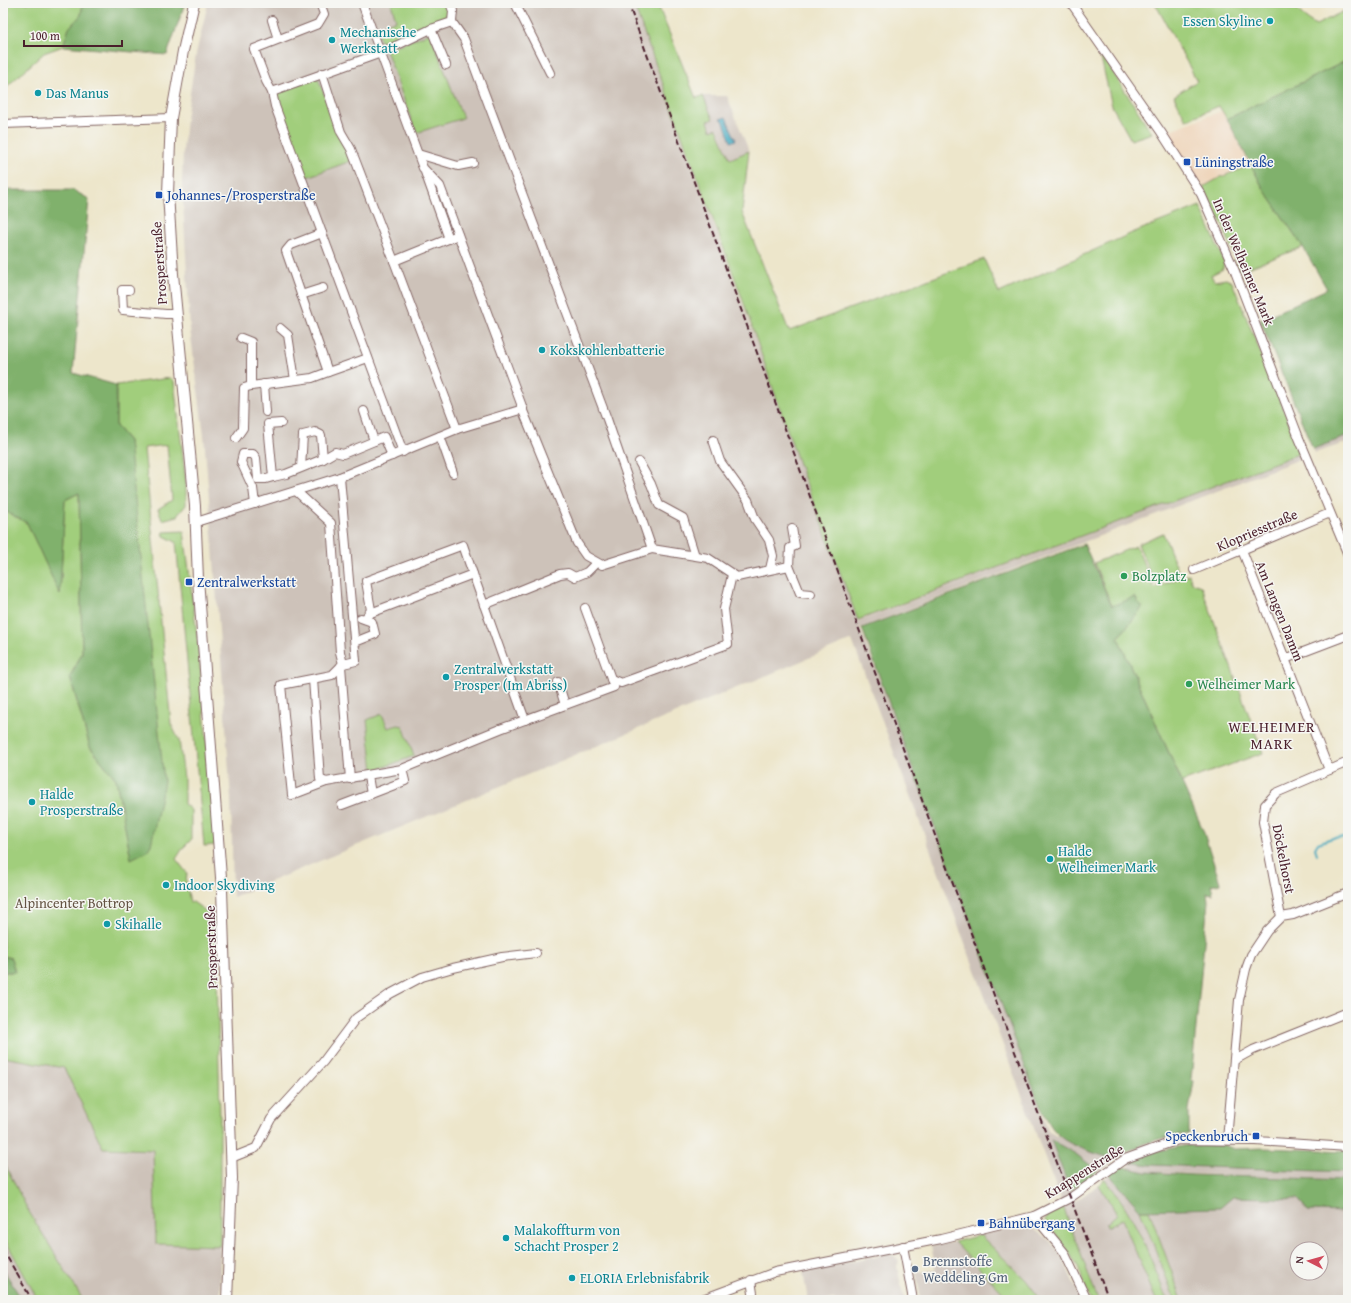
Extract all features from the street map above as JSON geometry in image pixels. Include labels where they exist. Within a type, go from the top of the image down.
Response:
[{"type":"main road","name":"Prosperstraße","points":[[194,3],[183,51],[171,118],[168,193],[177,314],[196,522],[198,578],[222,890],[231,1158],[227,1300]]},
{"type":"street","points":[[320,3],[324,14],[318,24],[254,48],[266,82],[272,92],[275,106],[403,452]]},
{"type":"street","points":[[362,3],[449,238]]},
{"type":"street","points":[[450,3],[453,11],[452,22],[464,39],[607,419],[652,549]]},
{"type":"street","points":[[514,3],[550,73]]},
{"type":"street","name":"In der Welheimer Mark","points":[[1071,3],[1201,194],[1234,269],[1348,555]]},
{"type":"street","points":[[272,20],[278,39]]},
{"type":"street","points":[[272,92],[381,53],[431,29],[452,22]]},
{"type":"street","points":[[431,29],[446,65]]},
{"type":"street","points":[[322,73],[341,132],[351,149],[456,429]]},
{"type":"street","points":[[3,124],[171,118]]},
{"type":"street","points":[[418,154],[458,166],[473,163]]},
{"type":"street","points":[[423,168],[440,186],[520,403],[577,543],[586,556],[602,565],[652,549],[708,558],[737,577],[788,566]]},
{"type":"street","points":[[322,233],[292,245],[286,251],[328,372]]},
{"type":"street","points":[[394,261],[458,235]]},
{"type":"street","points":[[301,295],[323,288]]},
{"type":"street","points":[[129,290],[122,290],[123,310],[177,314]]},
{"type":"street","points":[[280,328],[288,335],[295,380]]},
{"type":"street","points":[[241,338],[251,342],[251,386]]},
{"type":"street","points":[[236,438],[243,428],[244,388],[312,378],[368,358]]},
{"type":"street","points":[[264,384],[266,412]]},
{"type":"street","points":[[196,522],[340,478],[456,429],[523,409],[520,403]]},
{"type":"street","points":[[364,411],[374,441]]},
{"type":"street","points":[[273,477],[268,424],[281,423]]},
{"type":"street","points":[[301,468],[303,435],[316,432],[320,435],[323,459]]},
{"type":"street","points":[[440,436],[453,473]]},
{"type":"street","points":[[254,504],[253,488],[241,462],[243,454],[253,454],[256,458],[258,479],[266,479],[286,474],[323,459],[335,452],[343,454],[384,437],[392,456]]},
{"type":"street","points":[[713,440],[720,461],[748,500],[755,519],[769,540],[774,556],[770,569]]},
{"type":"street","points":[[639,462],[651,484],[659,505],[683,518],[695,556]]},
{"type":"street","points":[[340,478],[356,661],[342,665],[332,676],[281,684],[292,795],[326,782],[402,769],[614,687],[585,608]]},
{"type":"street","points":[[296,491],[332,523],[350,779]]},
{"type":"street","name":"Klopriesstraße","points":[[1194,570],[1330,513]]},
{"type":"street","points":[[792,528],[795,546],[790,548],[788,566],[800,593],[811,594]]},
{"type":"street","points":[[367,617],[371,610],[366,582],[463,545],[526,720]]},
{"type":"street","name":"Am Langen Damm","points":[[1242,550],[1329,770]]},
{"type":"street","points":[[484,605],[560,574],[568,573],[575,577],[587,572],[596,563]]},
{"type":"street","points":[[352,615],[367,617],[473,574]]},
{"type":"street","points":[[611,679],[621,683],[728,644],[724,609],[732,575]]},
{"type":"street","points":[[355,642],[375,634],[372,622],[367,617]]},
{"type":"street","points":[[1285,659],[1348,635]]},
{"type":"street","points":[[313,679],[320,780],[326,782]]},
{"type":"street","points":[[558,682],[565,705]]},
{"type":"street","name":"Döckelhorst","points":[[1281,917],[1263,822],[1265,805],[1276,793],[1348,762]]},
{"type":"street","points":[[342,805],[405,781],[402,769]]},
{"type":"street","points":[[368,776],[371,794]]},
{"type":"street","points":[[1227,1140],[1239,1000],[1246,969],[1251,955],[1263,935],[1281,917],[1292,915],[1348,894]]},
{"type":"street","points":[[231,1158],[256,1148],[271,1120],[323,1062],[356,1018],[390,994],[422,977],[453,968],[502,957],[536,953]]},
{"type":"street","points":[[1235,1060],[1253,1050],[1348,1012]]},
{"type":"street","name":"Knappenstraße","points":[[700,1300],[751,1280],[798,1266],[981,1230],[1034,1216],[1070,1198],[1125,1159],[1178,1140],[1227,1140],[1348,1147]]},
{"type":"street","points":[[1034,1216],[1064,1252],[1087,1300]]},
{"type":"street","points":[[903,1246],[913,1300]]},
{"type":"street","points":[[751,1280],[754,1300]]},
{"type":"shaded area","points":[[208,3],[633,3],[799,464],[858,621],[1298,454],[1300,459],[860,628],[1049,1132],[1088,1150],[1112,1158],[1111,1164],[1098,1171],[1076,1154],[1052,1140],[1075,1201],[1099,1185],[1109,1174],[1140,1210],[1175,1300],[1098,1300],[852,640],[233,897],[231,799],[214,560],[204,436],[190,329],[182,183],[186,119],[196,54]]},
{"type":"shaded area","points":[[703,96],[727,96],[749,151],[730,159],[718,128],[711,130],[708,121],[713,119]]},
{"type":"shaded area","points":[[1222,111],[1251,165],[1221,177],[1203,187],[1167,131]]},
{"type":"shaded area","points":[[1348,436],[1348,442],[1315,453],[1313,449]]},
{"type":"shaded area","points":[[3,1057],[64,1068],[103,1148],[153,1150],[157,1244],[220,1246],[220,1300],[83,1300],[28,1210],[3,1161]]},
{"type":"shaded area","points":[[1130,1163],[1348,1172],[1348,1180],[1146,1172],[1129,1168]]},
{"type":"shaded area","points":[[1233,1197],[1298,1199],[1308,1211],[1348,1212],[1348,1300],[1182,1300],[1149,1210],[1220,1208]]},
{"type":"shaded area","points":[[1027,1224],[1050,1241],[1063,1259],[1081,1300],[1041,1300],[1026,1280],[980,1235]]},
{"type":"shaded area","points":[[3,1236],[38,1300],[22,1300],[8,1279],[3,1269]]},
{"type":"shaded area","points":[[954,1242],[1010,1300],[921,1300],[916,1273],[936,1269],[931,1246]]},
{"type":"shaded area","points":[[889,1254],[895,1256],[899,1262],[897,1266],[904,1300],[808,1300],[803,1272]]},
{"type":"green space","points":[[3,3],[83,3],[81,15],[69,28],[63,46],[44,53],[3,90]]},
{"type":"green space","points":[[83,3],[185,3],[167,55],[63,46],[69,28],[81,15]]},
{"type":"green space","points":[[391,3],[448,3],[450,8],[444,20],[381,42],[376,29],[396,20]]},
{"type":"green space","points":[[633,3],[657,3],[696,98],[703,96],[713,119],[708,121],[711,130],[717,128],[730,159],[749,151],[742,212],[789,331],[984,259],[999,293],[1132,233],[1200,206],[1224,261],[1223,269],[1211,275],[1214,281],[1226,279],[1232,282],[1301,453],[858,620],[799,464],[741,295]]},
{"type":"green space","points":[[1155,3],[1292,3],[1305,18],[1316,25],[1348,9],[1348,60],[1227,119],[1219,106],[1186,120],[1174,96],[1197,81]]},
{"type":"green space","points":[[430,33],[463,118],[416,133],[386,50]]},
{"type":"green space","points":[[1103,57],[1152,133],[1131,140],[1112,106],[1101,58]]},
{"type":"green space","points":[[1348,60],[1348,436],[1313,449],[1260,320],[1327,289],[1303,247],[1263,188],[1227,119]]},
{"type":"green space","points":[[317,76],[351,161],[304,178],[276,93]]},
{"type":"green space","points":[[1251,165],[1263,188],[1303,247],[1240,271],[1223,226],[1203,187],[1221,177]]},
{"type":"green space","points":[[6,190],[73,190],[89,199],[73,373],[116,385],[116,426],[129,441],[164,781],[151,845],[147,851],[131,859],[116,779],[90,747],[70,677],[82,653],[79,493],[65,500],[60,595],[27,523],[3,510],[3,192]]},
{"type":"green space","name":"Alpincenter Bottrop","points":[[170,378],[174,381],[186,483],[186,505],[177,516],[162,520],[158,509],[172,500],[167,445],[144,448],[171,724],[179,740],[184,778],[184,804],[191,810],[191,840],[183,848],[176,859],[187,873],[186,882],[190,902],[193,902],[216,918],[220,1117],[220,1246],[156,1244],[153,1150],[103,1148],[64,1068],[3,1057],[3,972],[14,972],[11,958],[3,956],[3,510],[27,523],[60,594],[65,500],[79,493],[82,653],[70,677],[90,747],[116,779],[131,858],[129,441],[116,426],[116,385]]},
{"type":"green space","points":[[184,531],[198,643],[216,845],[204,846],[176,542],[164,536],[163,532]]},
{"type":"green space","points":[[1163,533],[1179,573],[1154,583],[1138,544]]},
{"type":"green space","points":[[1084,544],[1112,606],[1135,597],[1142,608],[1118,638],[1203,830],[1220,883],[1211,885],[1213,894],[1207,893],[1208,901],[1191,1080],[1194,1081],[1189,1110],[1189,1134],[1160,1139],[1142,1145],[1115,1159],[1099,1155],[1073,1145],[1059,1135],[1051,1126],[1038,1101],[908,756],[862,628]]},
{"type":"green space","points":[[1136,546],[1154,588],[1189,574],[1192,583],[1201,586],[1263,753],[1182,782],[1118,638],[1142,608],[1112,606],[1094,563]]},
{"type":"green space","points":[[382,714],[388,728],[398,725],[403,726],[414,756],[373,771],[367,720]]},
{"type":"green space","points":[[3,956],[11,958],[15,972],[3,972]]},
{"type":"green space","points":[[1051,1140],[1076,1154],[1098,1171],[1070,1190]]},
{"type":"green space","points":[[1189,1145],[1224,1145],[1234,1149],[1264,1148],[1348,1151],[1348,1172],[1150,1165],[1126,1162],[1156,1151]]},
{"type":"green space","points":[[3,1161],[28,1210],[83,1300],[38,1300],[3,1236]]},
{"type":"green space","points":[[1119,1166],[1146,1172],[1193,1175],[1348,1180],[1348,1212],[1308,1211],[1298,1199],[1233,1197],[1220,1208],[1140,1210],[1109,1174]]},
{"type":"green space","points":[[1104,1178],[1125,1206],[1141,1236],[1167,1300],[1156,1300],[1122,1219],[1107,1227],[1106,1224],[1117,1214],[1099,1185]]},
{"type":"green space","points":[[1063,1206],[1098,1300],[1090,1300],[1078,1267],[1065,1246],[1045,1221],[1047,1213]]},
{"type":"green space","points":[[1140,1210],[1149,1210],[1182,1300],[1175,1300]]},
{"type":"green space","points":[[980,1235],[1026,1280],[1041,1300],[1010,1300],[954,1242]]},
{"type":"green space","points":[[3,1269],[22,1300],[3,1300]]},
{"type":"water","points":[[726,117],[736,140],[731,142],[723,120],[720,119]]},
{"type":"waterway","points":[[1317,854],[1315,848],[1318,843],[1332,838],[1347,837]]},
{"type":"railway","points":[[628,3],[1009,1036],[1109,1300]]},
{"type":"railway","points":[[3,1250],[32,1300]]},
{"type":"place","name":"Essen Skyline","points":[[1270,21]]},
{"type":"place","name":"Mechanische Werkstatt","points":[[332,40]]},
{"type":"place","name":"Das Manus","points":[[38,93]]},
{"type":"place","name":"Lüningstraße","points":[[1187,162]]},
{"type":"place","name":"Johannes-/Prosperstraße","points":[[159,195]]},
{"type":"place","name":"Kokskohlenbatterie","points":[[542,350]]},
{"type":"place","name":"Bolzplatz","points":[[1124,576]]},
{"type":"place","name":"Zentralwerkstatt","points":[[189,582]]},
{"type":"place","name":"Zentralwerkstatt Prosper (Im Abriss)","points":[[446,677]]},
{"type":"place","name":"Welheimer Mark","points":[[1189,684]]},
{"type":"place","name":"Halde Prosperstraße","points":[[32,802]]},
{"type":"place","name":"Halde Welheimer Mark","points":[[1050,859]]},
{"type":"place","name":"Indoor Skydiving","points":[[166,885]]},
{"type":"place","name":"Skihalle","points":[[107,924]]},
{"type":"place","name":"Speckenbruch","points":[[1256,1136]]},
{"type":"place","name":"Bahnübergang","points":[[981,1223]]},
{"type":"place","name":"Malakoffturm von Schacht Prosper 2","points":[[506,1238]]},
{"type":"place","name":"Brennstoffe Weddeling Gm","points":[[915,1269]]},
{"type":"place","name":"ELORIA Erlebnisfabrik","points":[[572,1278]]},
{"type":"district","name":"WELHEIMER MARK","points":[[1272,736]]}]
